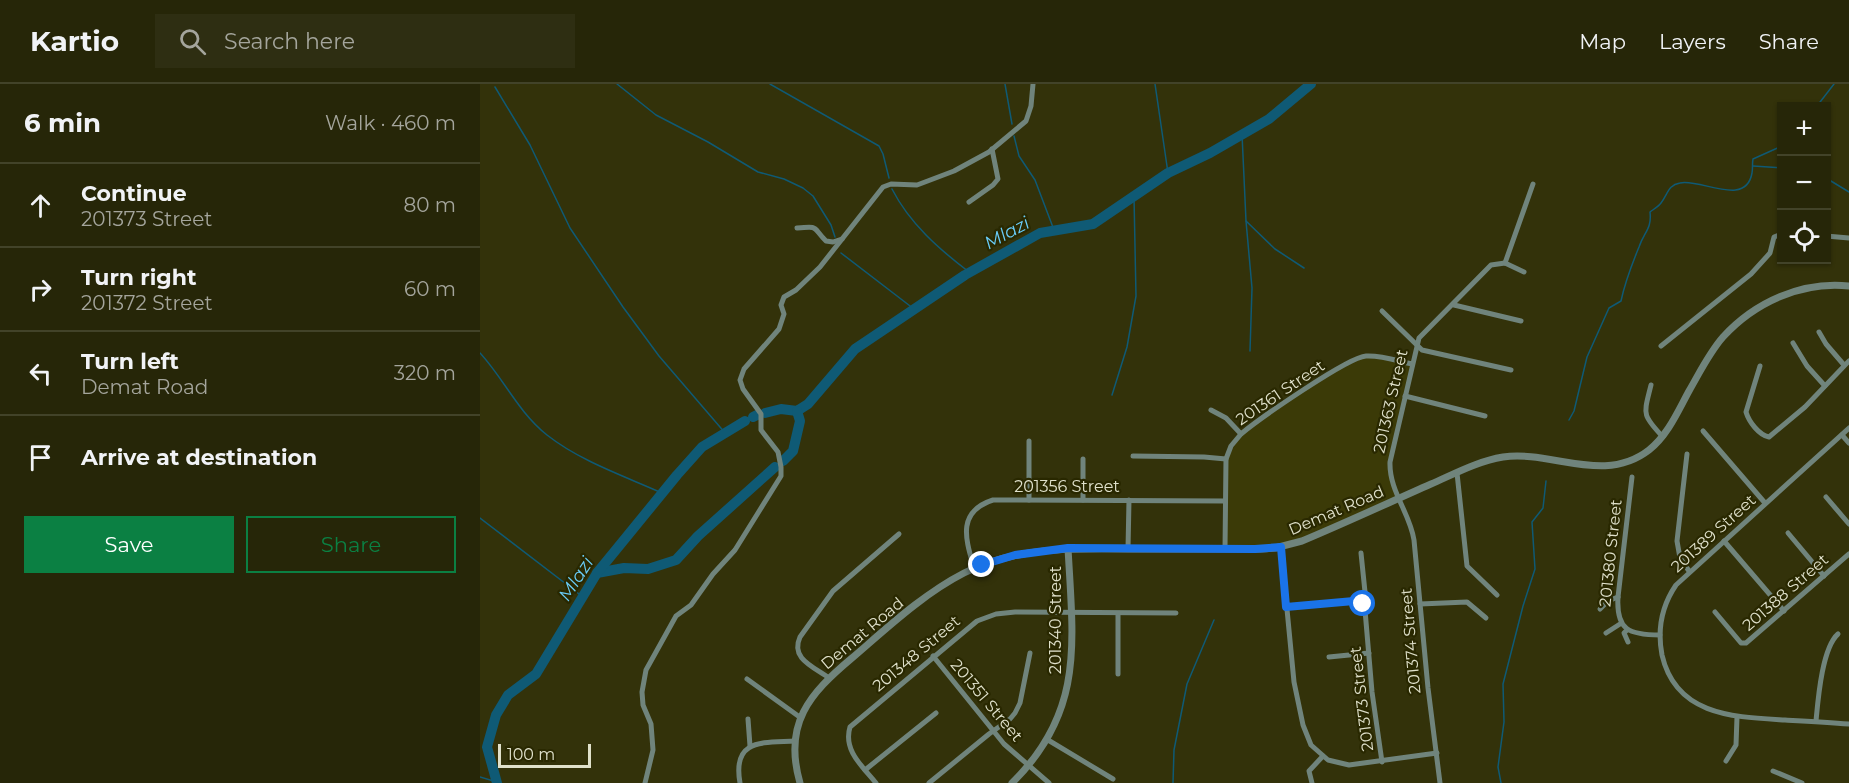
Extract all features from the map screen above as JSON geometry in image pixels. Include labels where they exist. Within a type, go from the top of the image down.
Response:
[{"type":"street","points":[[645,783],[653,750],[651,724],[643,705],[642,692],[646,669],[676,616],[691,605],[713,574],[735,550],[781,476],[778,452],[761,429],[761,414],[743,389],[740,380],[744,369],[779,329],[784,314],[781,305],[784,297],[808,280],[883,187],[891,183],[917,185],[954,171],[992,149],[1026,121],[1031,105],[1033,84]]},
{"type":"street","points":[[969,202],[998,179],[992,149]]},
{"type":"street","points":[[1524,272],[1505,263],[1533,184]]},
{"type":"street","points":[[797,228],[817,228],[824,238],[833,242],[844,238]]},
{"type":"street","points":[[1661,346],[1751,274],[1770,253],[1774,237],[1777,236]]},
{"type":"street","points":[[1831,236],[1849,238]]},
{"type":"street","name":"201363 Street","points":[[1398,499],[1390,475],[1390,462],[1416,347],[1424,332],[1454,305],[1491,266],[1505,263]]},
{"type":"street","name":"Demat Road","points":[[800,783],[795,741],[801,717],[812,697],[829,678],[927,597],[974,568],[1015,555],[1068,548],[1281,547],[1488,461],[1515,456],[1589,466],[1615,465],[1643,454],[1662,436],[1713,350],[1746,315],[1764,304],[1798,290],[1849,286]]},
{"type":"street","points":[[1454,305],[1521,321]]},
{"type":"street","points":[[1382,311],[1416,347],[1422,350],[1511,370]]},
{"type":"street","points":[[1760,366],[1746,412],[1750,421],[1766,437],[1772,436],[1805,407],[1847,363],[1826,344],[1819,332]]},
{"type":"street","points":[[1793,343],[1807,366],[1825,386]]},
{"type":"street","name":"201361 Street","points":[[1225,549],[1226,459],[1231,446],[1241,434],[1328,375],[1360,357],[1374,356],[1412,364]]},
{"type":"street","points":[[1651,385],[1645,415],[1649,423],[1662,436]]},
{"type":"street","points":[[1406,396],[1485,416]]},
{"type":"street","points":[[1211,410],[1226,418],[1241,434]]},
{"type":"street","name":"201389 Street","points":[[1849,428],[1676,585],[1665,603],[1659,636],[1664,661],[1676,684],[1684,694],[1711,711],[1737,717],[1849,724]]},
{"type":"street","points":[[1703,431],[1765,503]]},
{"type":"street","points":[[1842,435],[1849,443]]},
{"type":"street","points":[[1029,441],[1029,500]]},
{"type":"street","points":[[1687,454],[1677,541],[1680,558],[1689,571]]},
{"type":"street","points":[[1133,456],[1226,459]]},
{"type":"street","points":[[1083,459],[1083,500]]},
{"type":"street","points":[[1457,473],[1467,566],[1497,595]]},
{"type":"street","name":"201380 Street","points":[[1632,477],[1617,610],[1620,624],[1627,630],[1646,636],[1659,636]]},
{"type":"street","points":[[1826,497],[1849,524]]},
{"type":"street","name":"201374 Street","points":[[1398,499],[1413,534],[1428,696],[1440,783]]},
{"type":"street","name":"201356 Street","points":[[974,568],[966,537],[966,527],[975,509],[982,503],[993,500],[1225,501]]},
{"type":"street","points":[[1128,549],[1129,500]]},
{"type":"street","points":[[1788,533],[1824,576]]},
{"type":"street","points":[[829,678],[801,658],[796,645],[833,591],[899,534]]},
{"type":"street","points":[[1724,541],[1784,611]]},
{"type":"street","points":[[1281,547],[1297,703],[1311,745],[1335,763],[1348,765],[1437,753]]},
{"type":"street","name":"201340 Street","points":[[1012,783],[1029,766],[1048,740],[1059,717],[1069,684],[1072,613],[1068,548]]},
{"type":"street","name":"201373 Street","points":[[1361,553],[1365,592],[1363,604],[1382,762]]},
{"type":"street","name":"201388 Street","points":[[1715,612],[1743,644],[1750,642],[1849,554]]},
{"type":"street","points":[[1600,609],[1608,601],[1618,597]]},
{"type":"street","points":[[1286,607],[1354,601],[1363,604]]},
{"type":"street","points":[[1420,604],[1467,602],[1486,618]]},
{"type":"street","name":"201348 Street","points":[[876,783],[852,753],[849,745],[850,727],[971,625],[991,615],[1015,612],[1176,614]]},
{"type":"street","points":[[1118,614],[1118,674]]},
{"type":"street","points":[[1606,633],[1620,624]]},
{"type":"street","points":[[1627,630],[1624,633],[1628,642]]},
{"type":"street","points":[[1816,721],[1819,687],[1831,641],[1838,634]]},
{"type":"street","points":[[929,783],[1010,719],[1020,703],[1030,653]]},
{"type":"street","points":[[1329,657],[1369,653]]},
{"type":"street","name":"201351 Street","points":[[933,656],[1004,744],[1049,783]]},
{"type":"street","points":[[747,679],[801,717]]},
{"type":"street","points":[[865,770],[936,713]]},
{"type":"street","points":[[1726,761],[1736,745],[1737,717]]},
{"type":"street","points":[[748,720],[750,746]]},
{"type":"street","points":[[1048,740],[1113,779]]},
{"type":"street","points":[[740,783],[739,760],[750,746],[758,743],[795,741]]},
{"type":"street","points":[[1312,783],[1310,771],[1323,756]]},
{"type":"street","points":[[1773,771],[1802,783]]},
{"type":"shaded area","points":[[1367,356],[1412,364],[1390,462],[1398,499],[1287,545],[1225,549],[1227,459],[1241,434],[1328,375]]},
{"type":"waterway","points":[[617,84],[656,115],[758,172],[784,179],[803,188],[813,196],[831,225],[835,237]]},
{"type":"waterway","points":[[770,84],[879,146],[889,178]]},
{"type":"waterway","points":[[1005,84],[1012,124]]},
{"type":"waterway","points":[[1155,84],[1168,173]]},
{"type":"waterway","name":"Mlazi","points":[[765,413],[781,409],[797,411],[808,404],[855,349],[965,275],[1040,233],[1093,224],[1168,173],[1210,153],[1269,119],[1311,84]]},
{"type":"waterway","points":[[1820,102],[1834,84]]},
{"type":"waterway","points":[[495,87],[530,145],[570,228],[659,356],[726,434]]},
{"type":"waterway","points":[[1242,134],[1252,288],[1250,351]]},
{"type":"waterway","points":[[1014,136],[1019,156],[1035,180],[1054,230]]},
{"type":"waterway","points":[[1569,420],[1574,411],[1587,357],[1609,308],[1621,301],[1631,267],[1649,227],[1650,212],[1660,204],[1676,184],[1689,183],[1721,189],[1741,189],[1748,183],[1752,173],[1753,159],[1777,148]]},
{"type":"waterway","points":[[1753,166],[1777,168]]},
{"type":"waterway","points":[[1831,181],[1849,192]]},
{"type":"waterway","points":[[892,189],[916,225],[969,272]]},
{"type":"waterway","points":[[1112,395],[1127,347],[1136,296],[1134,197]]},
{"type":"waterway","points":[[1246,221],[1275,249],[1304,268]]},
{"type":"waterway","points":[[841,253],[914,309]]},
{"type":"waterway","points":[[480,353],[519,406],[547,435],[574,453],[662,493]]},
{"type":"waterway","points":[[783,461],[793,451],[800,421],[797,411]]},
{"type":"waterway","name":"Mlazi","points":[[753,417],[757,415]]},
{"type":"waterway","name":"Mlazi","points":[[497,783],[487,747],[496,715],[508,695],[536,674],[597,573],[677,475],[702,447],[745,421]]},
{"type":"waterway","points":[[597,573],[624,568],[648,569],[676,560],[698,536],[775,467]]},
{"type":"waterway","points":[[1501,783],[1498,767],[1504,722],[1503,684],[1535,569],[1532,522],[1543,508],[1546,481]]},
{"type":"waterway","points":[[480,518],[583,597]]},
{"type":"waterway","points":[[1173,783],[1174,750],[1187,684],[1214,620]]},
{"type":"waterway","points":[[480,777],[497,782]]},
{"type":"route","points":[[982,565],[1002,558],[1050,549],[1202,550],[1281,547],[1286,607],[1354,601],[1363,604]]}]
